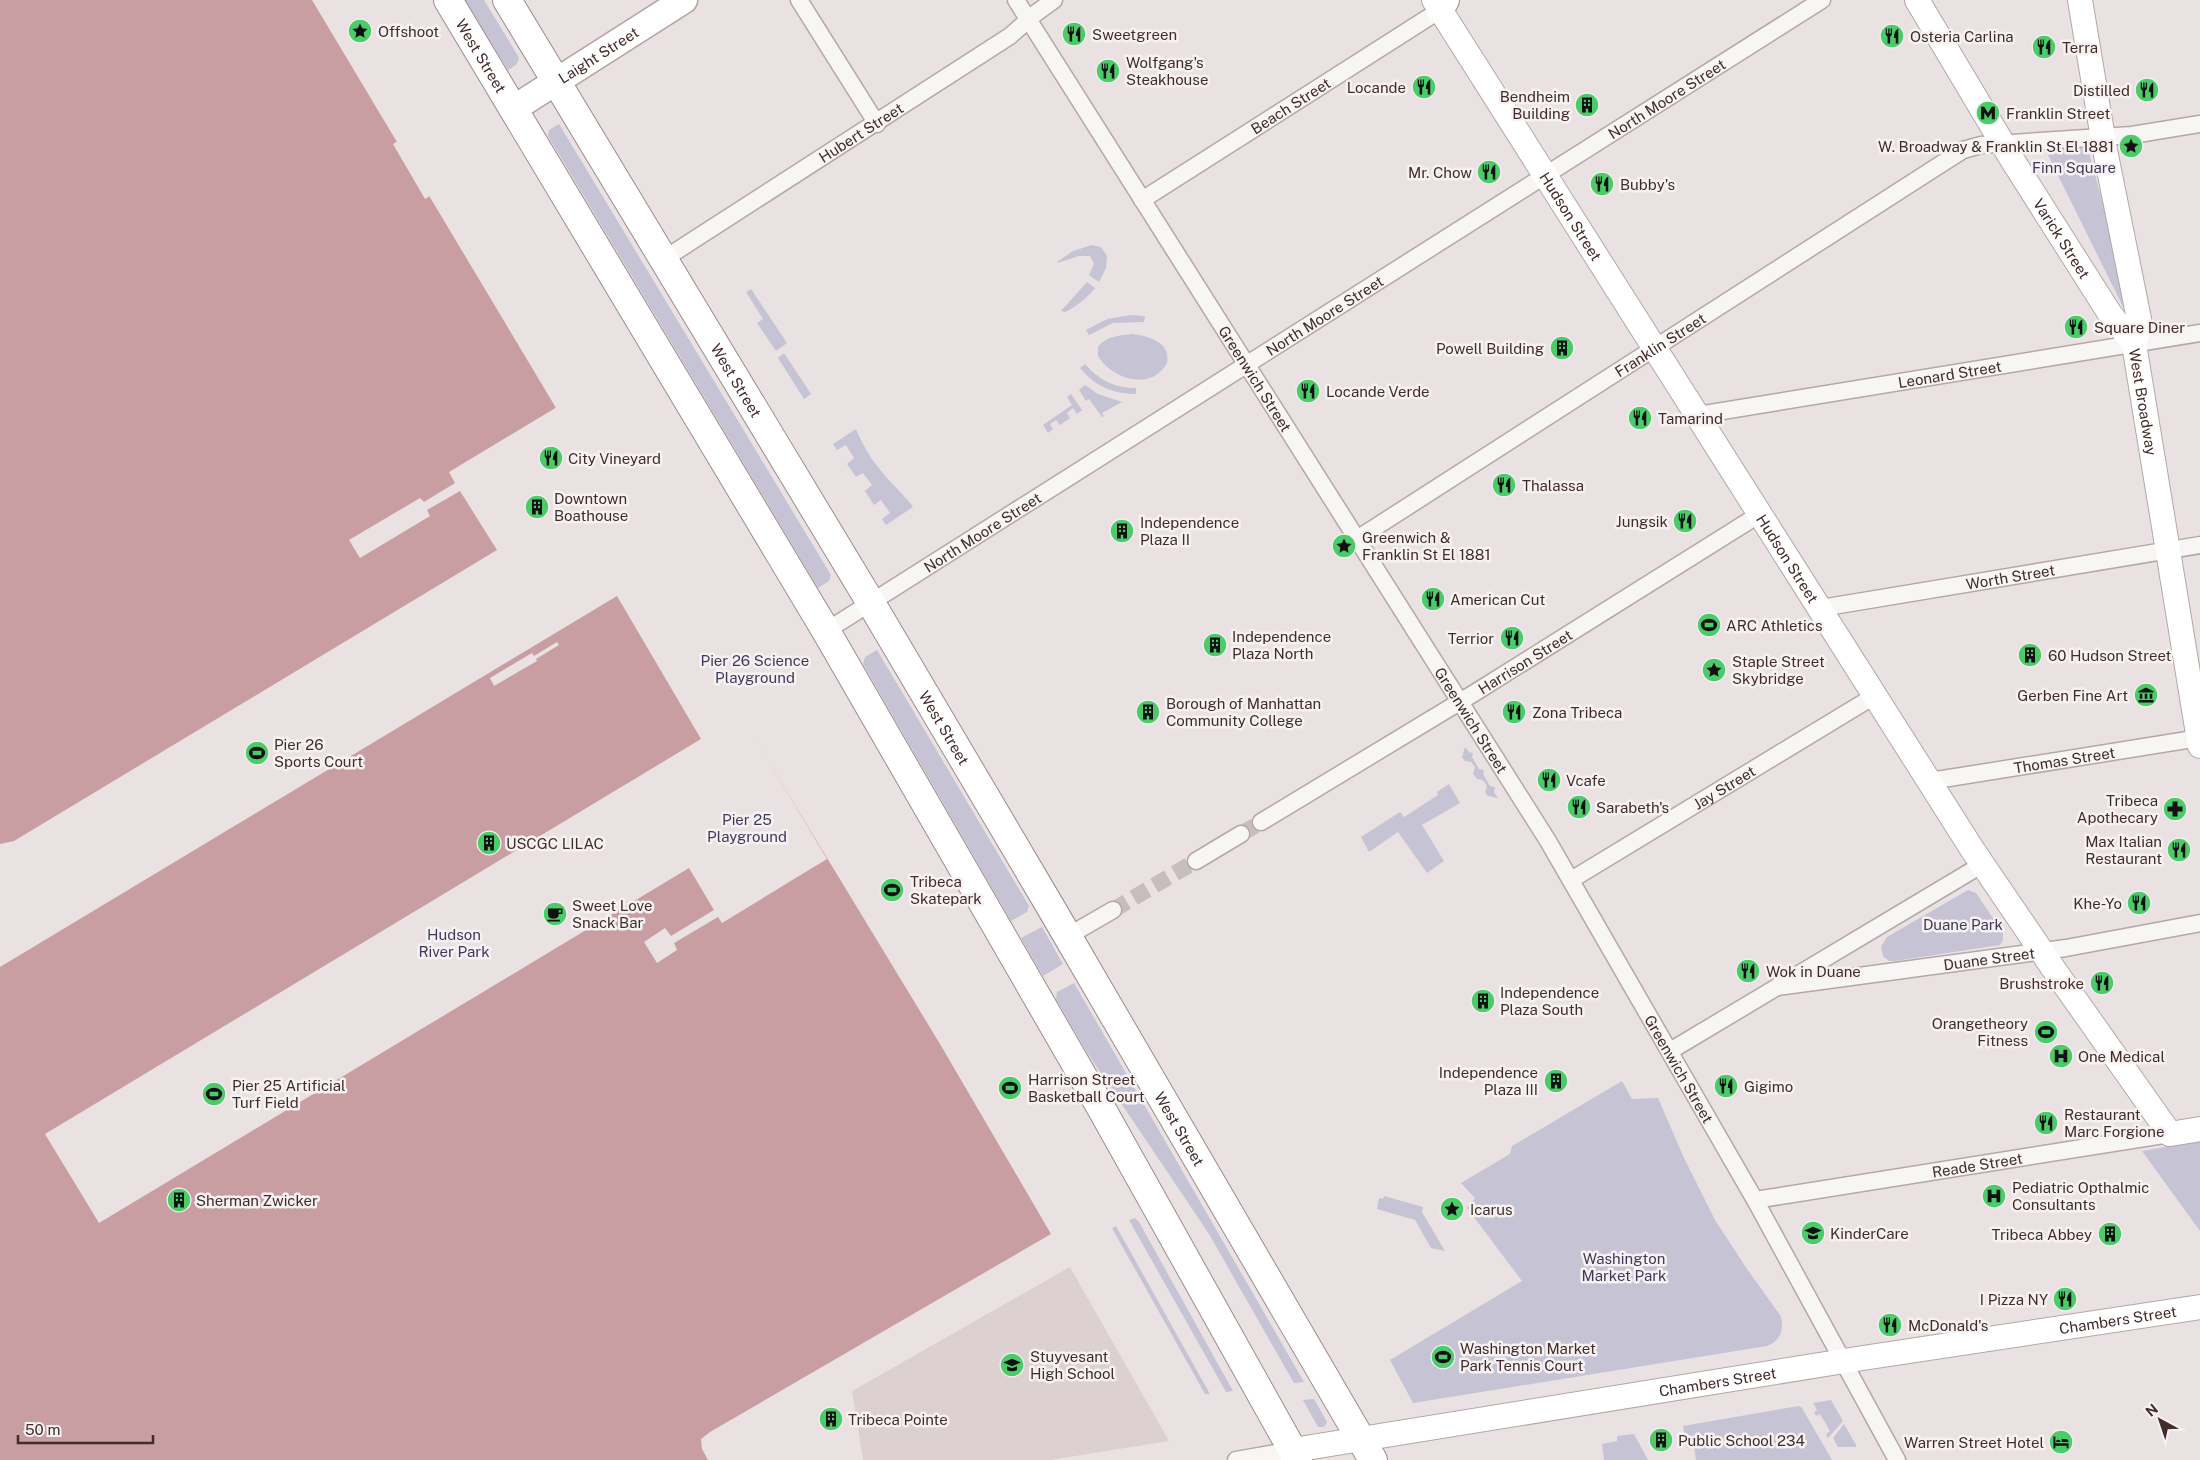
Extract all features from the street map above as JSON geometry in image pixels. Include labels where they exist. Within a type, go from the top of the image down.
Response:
[{"type":"highway","name":"West Street","points":[[448,0],[826,631],[1104,1115],[1296,1455]]},
{"type":"highway","name":"West Street","points":[[507,0],[1068,936],[1367,1450]]},
{"type":"main road","name":"Laight Street","points":[[513,109],[684,0]]},
{"type":"main road","name":"Varick Street","points":[[1917,0],[2003,144],[2110,314],[2134,344]]},
{"type":"main road","name":"West Broadway","points":[[2080,0],[2103,138],[2140,324],[2134,344],[2200,741]]},
{"type":"main road","name":"Hudson Street","points":[[1443,2],[1546,175],[1983,864],[2041,951],[2170,1134]]},
{"type":"main road","name":"Reade Street","points":[[2170,1134],[2200,1129]]},
{"type":"main road","name":"Chambers Street","points":[[1296,1455],[1367,1450],[1844,1362],[2200,1307]]},
{"type":"street","points":[[799,0],[877,124]]},
{"type":"street","name":"Greenwich Street","points":[[1016,0],[1571,880],[1755,1200],[1897,1460]]},
{"type":"street","name":"Hubert Street","points":[[664,260],[877,124],[1010,36],[1054,0]]},
{"type":"street","name":"North Moore Street","points":[[826,631],[1822,0]]},
{"type":"street","name":"Beach Street","points":[[1142,200],[1443,2]]},
{"type":"street","name":"Franklin Street","points":[[1357,538],[1963,150],[1974,146],[2103,138],[2200,124]]},
{"type":"street","name":"Leonard Street","points":[[1698,415],[2200,333]]},
{"type":"street","name":"Harrison Street","points":[[1261,822],[1460,702],[1760,514]]},
{"type":"street","name":"Worth Street","points":[[1821,608],[2200,545]]},
{"type":"street","name":"Jay Street","points":[[1571,880],[1876,695]]},
{"type":"street","name":"Thomas Street","points":[[1930,781],[2200,741]]},
{"type":"street","points":[[1196,861],[1241,834]]},
{"type":"street","name":"Duane Street","points":[[1670,1051],[1983,864]]},
{"type":"street","points":[[1068,936],[1113,910]]},
{"type":"street","name":"Duane Street","points":[[1777,987],[2041,951],[2200,923]]},
{"type":"street","name":"Reade Street","points":[[1755,1200],[2170,1134]]},
{"type":"street","name":"Chambers Street","points":[[1236,1460],[1296,1455]]},
{"type":"shaded area","name":"Hudson River Park","points":[[0,0],[312,0],[702,652],[940,1044],[1051,1234],[710,1432],[701,1439],[702,1449],[708,1460],[0,1460]]},
{"type":"shaded area","name":"Stuyvesant High School","points":[[1070,1267],[1169,1441],[1050,1460],[863,1460],[852,1391]]},
{"type":"green space","points":[[465,0],[484,0],[518,56],[519,59],[516,65],[508,70]]},
{"type":"green space","points":[[559,124],[831,575],[829,581],[818,588],[548,136],[549,130]]},
{"type":"green space","name":"Finn Square","points":[[2085,148],[2090,156],[2134,320],[2130,321],[2048,155],[2054,150]]},
{"type":"green space","points":[[1092,245],[1101,247],[1107,256],[1106,268],[1099,282],[1089,275],[1094,264],[1090,256],[1079,256],[1057,263],[1073,251]]},
{"type":"green space","points":[[1087,282],[1095,288],[1092,292],[1074,307],[1065,312],[1061,311]]},
{"type":"green space","points":[[751,289],[787,343],[776,351],[757,323],[763,319],[746,292]]},
{"type":"green space","points":[[1131,315],[1145,316],[1144,322],[1113,323],[1089,335],[1086,330],[1107,319]]},
{"type":"green space","points":[[1133,334],[1152,339],[1166,350],[1167,363],[1160,372],[1142,380],[1122,376],[1112,371],[1098,356],[1098,347],[1105,340]]},
{"type":"green space","points":[[784,353],[811,394],[804,399],[778,358]]},
{"type":"green space","points":[[1085,364],[1101,379],[1114,385],[1136,388],[1136,394],[1112,391],[1098,384],[1080,368]]},
{"type":"green space","points":[[1085,385],[1098,394],[1122,402],[1102,413],[1104,416],[1102,417],[1089,399],[1086,401],[1079,390]]},
{"type":"green space","points":[[1071,394],[1082,410],[1077,414],[1073,408],[1067,413],[1070,418],[1060,425],[1056,420],[1050,424],[1053,429],[1048,433],[1043,425],[1072,405],[1067,397]]},
{"type":"green space","points":[[856,429],[874,462],[913,507],[886,525],[882,519],[890,513],[881,500],[874,505],[865,491],[872,485],[863,473],[856,477],[847,464],[854,458],[846,445],[837,450],[833,444]]},
{"type":"green space","points":[[877,650],[1029,906],[1027,912],[1011,921],[863,664],[865,657]]},
{"type":"green space","points":[[1465,747],[1469,752],[1473,753],[1472,757],[1479,769],[1484,770],[1483,774],[1490,786],[1495,787],[1494,792],[1498,798],[1488,796],[1485,792],[1487,786],[1483,780],[1477,779],[1473,774],[1475,767],[1471,762],[1465,761],[1462,757]]},
{"type":"green space","points":[[1449,784],[1460,803],[1422,825],[1444,861],[1427,873],[1398,832],[1369,852],[1361,837],[1400,812],[1404,817],[1438,795],[1437,792]]},
{"type":"green space","name":"Duane Park","points":[[1968,890],[1976,893],[2003,933],[2003,940],[2000,945],[1895,961],[1889,961],[1883,956],[1881,947],[1887,937]]},
{"type":"green space","points":[[1042,927],[1063,964],[1043,976],[1021,938]]},
{"type":"green space","points":[[1074,983],[1304,1382],[1294,1383],[1209,1234],[1088,1054],[1056,999],[1057,992]]},
{"type":"green space","name":"Washington Market Park","points":[[1622,1081],[1632,1099],[1658,1098],[1684,1158],[1715,1220],[1780,1315],[1781,1334],[1776,1341],[1767,1346],[1413,1403],[1390,1360],[1522,1281],[1467,1208],[1475,1198],[1461,1183],[1510,1154],[1512,1146]]},
{"type":"green space","points":[[2200,1141],[2200,1231],[2142,1151]]},
{"type":"green space","points":[[1384,1196],[1423,1207],[1422,1212],[1445,1251],[1431,1248],[1415,1220],[1377,1209],[1379,1198],[1383,1199]]},
{"type":"green space","points":[[1135,1218],[1139,1222],[1233,1391],[1226,1392],[1129,1220]]},
{"type":"green space","points":[[1116,1226],[1210,1394],[1205,1394],[1112,1228]]},
{"type":"green space","points":[[1314,1399],[1327,1422],[1324,1427],[1318,1427],[1303,1400]]},
{"type":"green space","points":[[1831,1400],[1843,1421],[1828,1438],[1826,1434],[1830,1431],[1820,1414],[1816,1416],[1814,1412],[1817,1410],[1813,1403]]},
{"type":"green space","points":[[1799,1406],[1802,1408],[1832,1460],[1696,1460],[1694,1447],[1687,1448],[1683,1426]]},
{"type":"green space","points":[[1844,1424],[1856,1447],[1838,1447],[1833,1438]]},
{"type":"green space","points":[[1634,1434],[1648,1460],[1604,1460],[1602,1444],[1617,1441],[1617,1436]]},
{"type":"pier","points":[[398,141],[430,196],[425,199],[393,144]]},
{"type":"pier","points":[[557,407],[827,859],[722,923],[718,917],[674,943],[677,950],[657,963],[644,942],[665,928],[671,936],[714,910],[689,868],[99,1223],[45,1134],[701,739],[617,596],[0,967],[0,844],[14,841],[497,550],[460,491],[427,510],[430,516],[360,558],[349,540],[420,498],[424,502],[455,483],[449,472]]},
{"type":"pier","points":[[557,642],[559,645],[536,659],[537,661],[494,686],[490,678],[532,653],[534,656]]},
{"type":"tunnel","points":[[1241,834],[1261,822]]},
{"type":"tunnel","points":[[1113,910],[1196,861]]},
{"type":"place","name":"Offshoot","points":[[360,31]]},
{"type":"place","name":"Sweetgreen","points":[[1074,34]]},
{"type":"place","name":"Osteria Carlina","points":[[1892,36]]},
{"type":"place","name":"Terra","points":[[2044,47]]},
{"type":"place","name":"Wolfgang's Steakhouse","points":[[1108,71]]},
{"type":"place","name":"Locande","points":[[1424,87]]},
{"type":"place","name":"Distilled","points":[[2147,90]]},
{"type":"place","name":"Bendheim Building","points":[[1587,105]]},
{"type":"place","name":"Franklin Street","points":[[1988,113]]},
{"type":"place","name":"W. Broadway & Franklin St El 1881","points":[[2131,146]]},
{"type":"place","name":"Mr. Chow","points":[[1489,172]]},
{"type":"place","name":"Bubby's","points":[[1602,184]]},
{"type":"place","name":"Square Diner","points":[[2076,327]]},
{"type":"place","name":"Powell Building","points":[[1562,348]]},
{"type":"place","name":"Locande Verde","points":[[1308,391]]},
{"type":"place","name":"Tamarind","points":[[1640,418]]},
{"type":"place","name":"City Vineyard","points":[[551,458]]},
{"type":"place","name":"Thalassa","points":[[1504,485]]},
{"type":"place","name":"Downtown Boathouse","points":[[537,507]]},
{"type":"place","name":"Jungsik","points":[[1685,521]]},
{"type":"place","name":"Independence Plaza II","points":[[1122,531]]},
{"type":"place","name":"Greenwich & Franklin St El 1881","points":[[1344,546]]},
{"type":"place","name":"American Cut","points":[[1433,599]]},
{"type":"place","name":"ARC Athletics","points":[[1709,625]]},
{"type":"place","name":"Terrior","points":[[1512,638]]},
{"type":"place","name":"Independence Plaza North","points":[[1215,645]]},
{"type":"place","name":"60 Hudson Street","points":[[2030,655]]},
{"type":"place","name":"Staple Street Skybridge","points":[[1714,670]]},
{"type":"place","name":"Gerben Fine Art","points":[[2146,695]]},
{"type":"place","name":"Borough of Manhattan Community College","points":[[1148,712]]},
{"type":"place","name":"Zona Tribeca","points":[[1514,712]]},
{"type":"place","name":"Pier 26 Sports Court","points":[[257,753]]},
{"type":"place","name":"Vcafe","points":[[1549,780]]},
{"type":"place","name":"Sarabeth's","points":[[1579,807]]},
{"type":"place","name":"Tribeca Apothecary","points":[[2175,809]]},
{"type":"place","name":"USCGC LILAC","points":[[489,843]]},
{"type":"place","name":"Max Italian Restaurant","points":[[2179,850]]},
{"type":"place","name":"Tribeca Skatepark","points":[[892,890]]},
{"type":"place","name":"Khe-Yo","points":[[2139,903]]},
{"type":"place","name":"Sweet Love Snack Bar","points":[[555,914]]},
{"type":"place","name":"Wok in Duane","points":[[1748,971]]},
{"type":"place","name":"Brushstroke","points":[[2102,983]]},
{"type":"place","name":"Independence Plaza South","points":[[1483,1001]]},
{"type":"place","name":"Orangetheory Fitness","points":[[2046,1032]]},
{"type":"place","name":"One Medical","points":[[2061,1056]]},
{"type":"place","name":"Independence Plaza III","points":[[1556,1081]]},
{"type":"place","name":"Gigimo","points":[[1726,1086]]},
{"type":"place","name":"Harrison Street Basketball Court","points":[[1010,1088]]},
{"type":"place","name":"Pier 25 Artificial Turf Field","points":[[214,1094]]},
{"type":"place","name":"Restaurant Marc Forgione","points":[[2046,1123]]},
{"type":"place","name":"Pediatric Opthalmic Consultants","points":[[1994,1196]]},
{"type":"place","name":"Sherman Zwicker","points":[[179,1200]]},
{"type":"place","name":"Icarus","points":[[1452,1209]]},
{"type":"place","name":"KinderCare","points":[[1813,1233]]},
{"type":"place","name":"Tribeca Abbey","points":[[2110,1234]]},
{"type":"place","name":"I Pizza NY","points":[[2065,1299]]},
{"type":"place","name":"McDonald's","points":[[1890,1325]]},
{"type":"place","name":"Washington Market Park Tennis Court","points":[[1443,1357]]},
{"type":"place","name":"Stuyvesant High School","points":[[1012,1365]]},
{"type":"place","name":"Tribeca Pointe","points":[[831,1419]]},
{"type":"place","name":"Public School 234","points":[[1661,1440]]},
{"type":"place","name":"Warren Street Hotel","points":[[2061,1442]]},
{"type":"park label","name":"Pier 26 Science Playground","points":[[755,668]]},
{"type":"park label","name":"Pier 25 Playground","points":[[747,828]]}]
